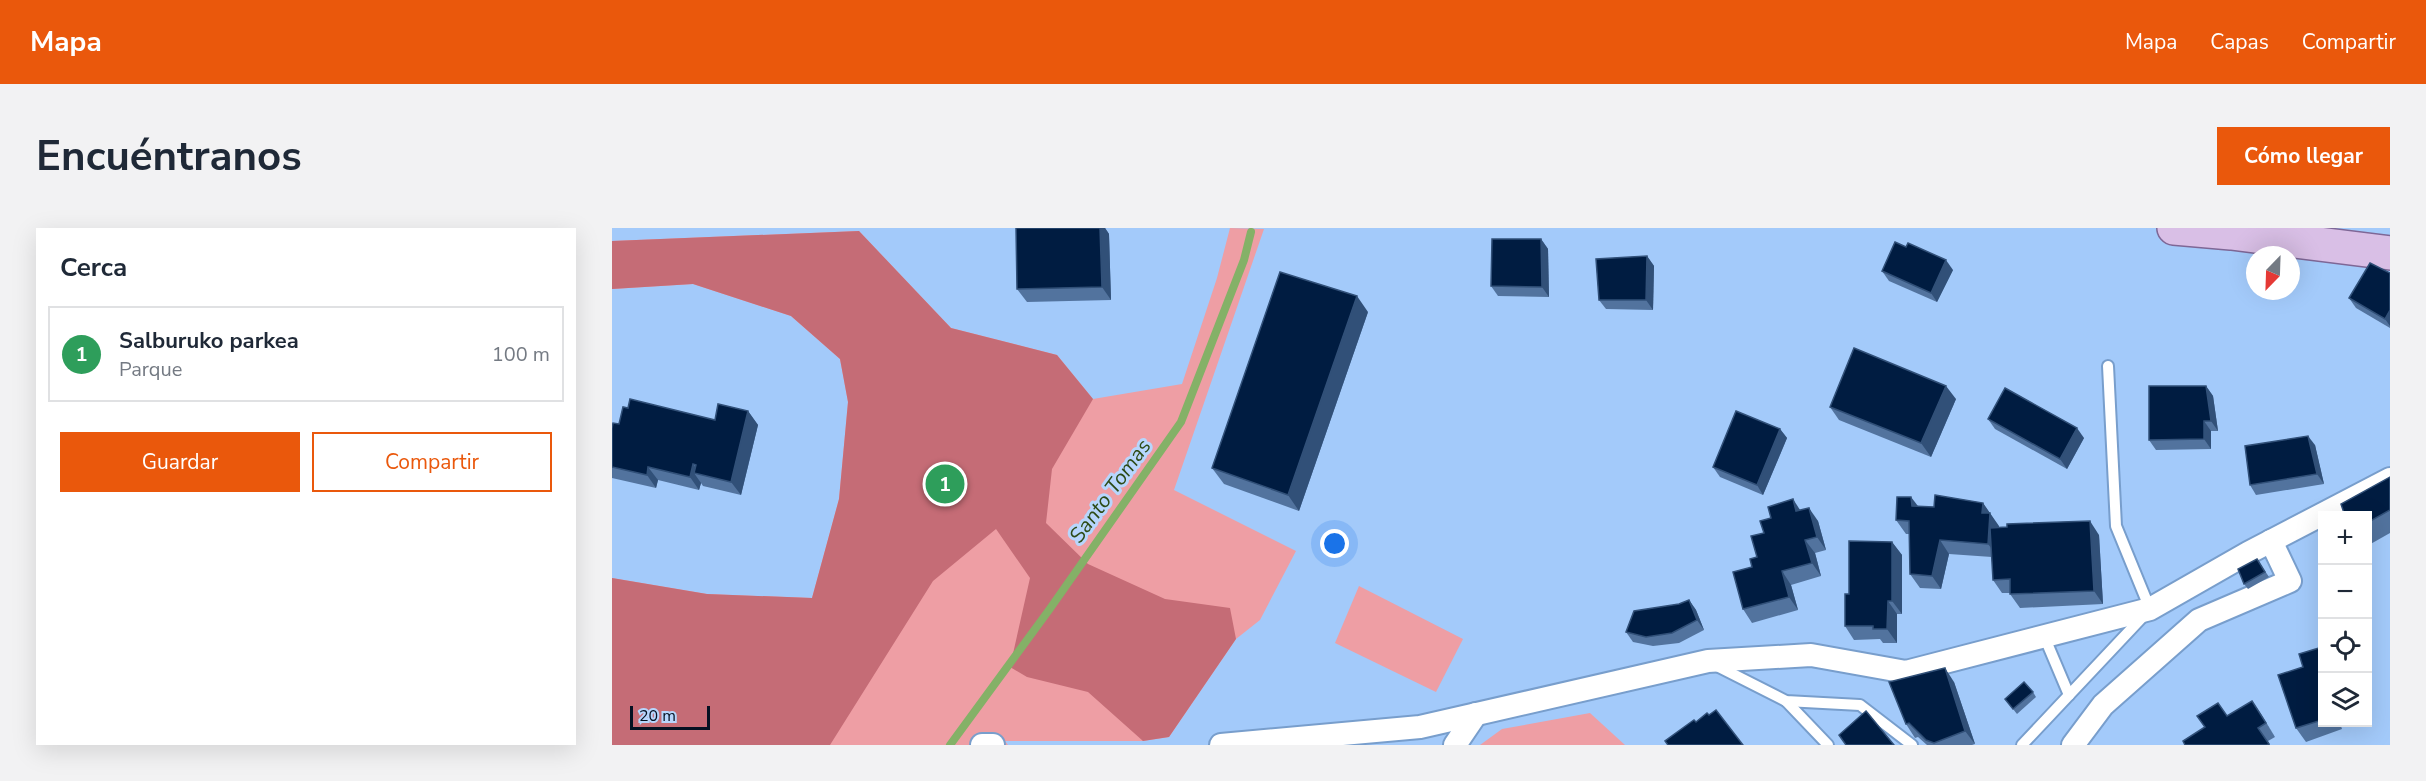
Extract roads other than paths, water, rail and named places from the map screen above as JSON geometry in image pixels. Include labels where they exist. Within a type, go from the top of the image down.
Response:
[{"type":"main road","points":[[2174,228],[2390,253]]},
{"type":"street","points":[[2257,228],[2339,246]]},
{"type":"street","points":[[1221,745],[1365,732],[1422,736],[1476,714],[1708,661],[1811,655],[1906,672],[2150,609],[2271,541],[2390,479]]},
{"type":"street","points":[[2073,745],[2103,705],[2199,620],[2290,581],[2271,541]]},
{"type":"street","points":[[1455,745],[1476,714]]},
{"type":"street","points":[[1365,732],[1404,745]]},
{"type":"street","points":[[982,745],[993,745]]},
{"type":"lane","points":[[2022,745],[2150,609],[2116,526],[2108,366]]},
{"type":"lane","points":[[2044,636],[2070,695]]},
{"type":"lane","points":[[1708,661],[1786,701],[1828,745]]},
{"type":"lane","points":[[1786,701],[1860,705],[1912,745]]},
{"type":"waterway","name":"Santo Tomas","points":[[950,745],[1049,610],[1181,422],[1244,260],[1251,232]]},
{"type":"place","name":"Salburuko parkea","points":[[945,484]]}]
